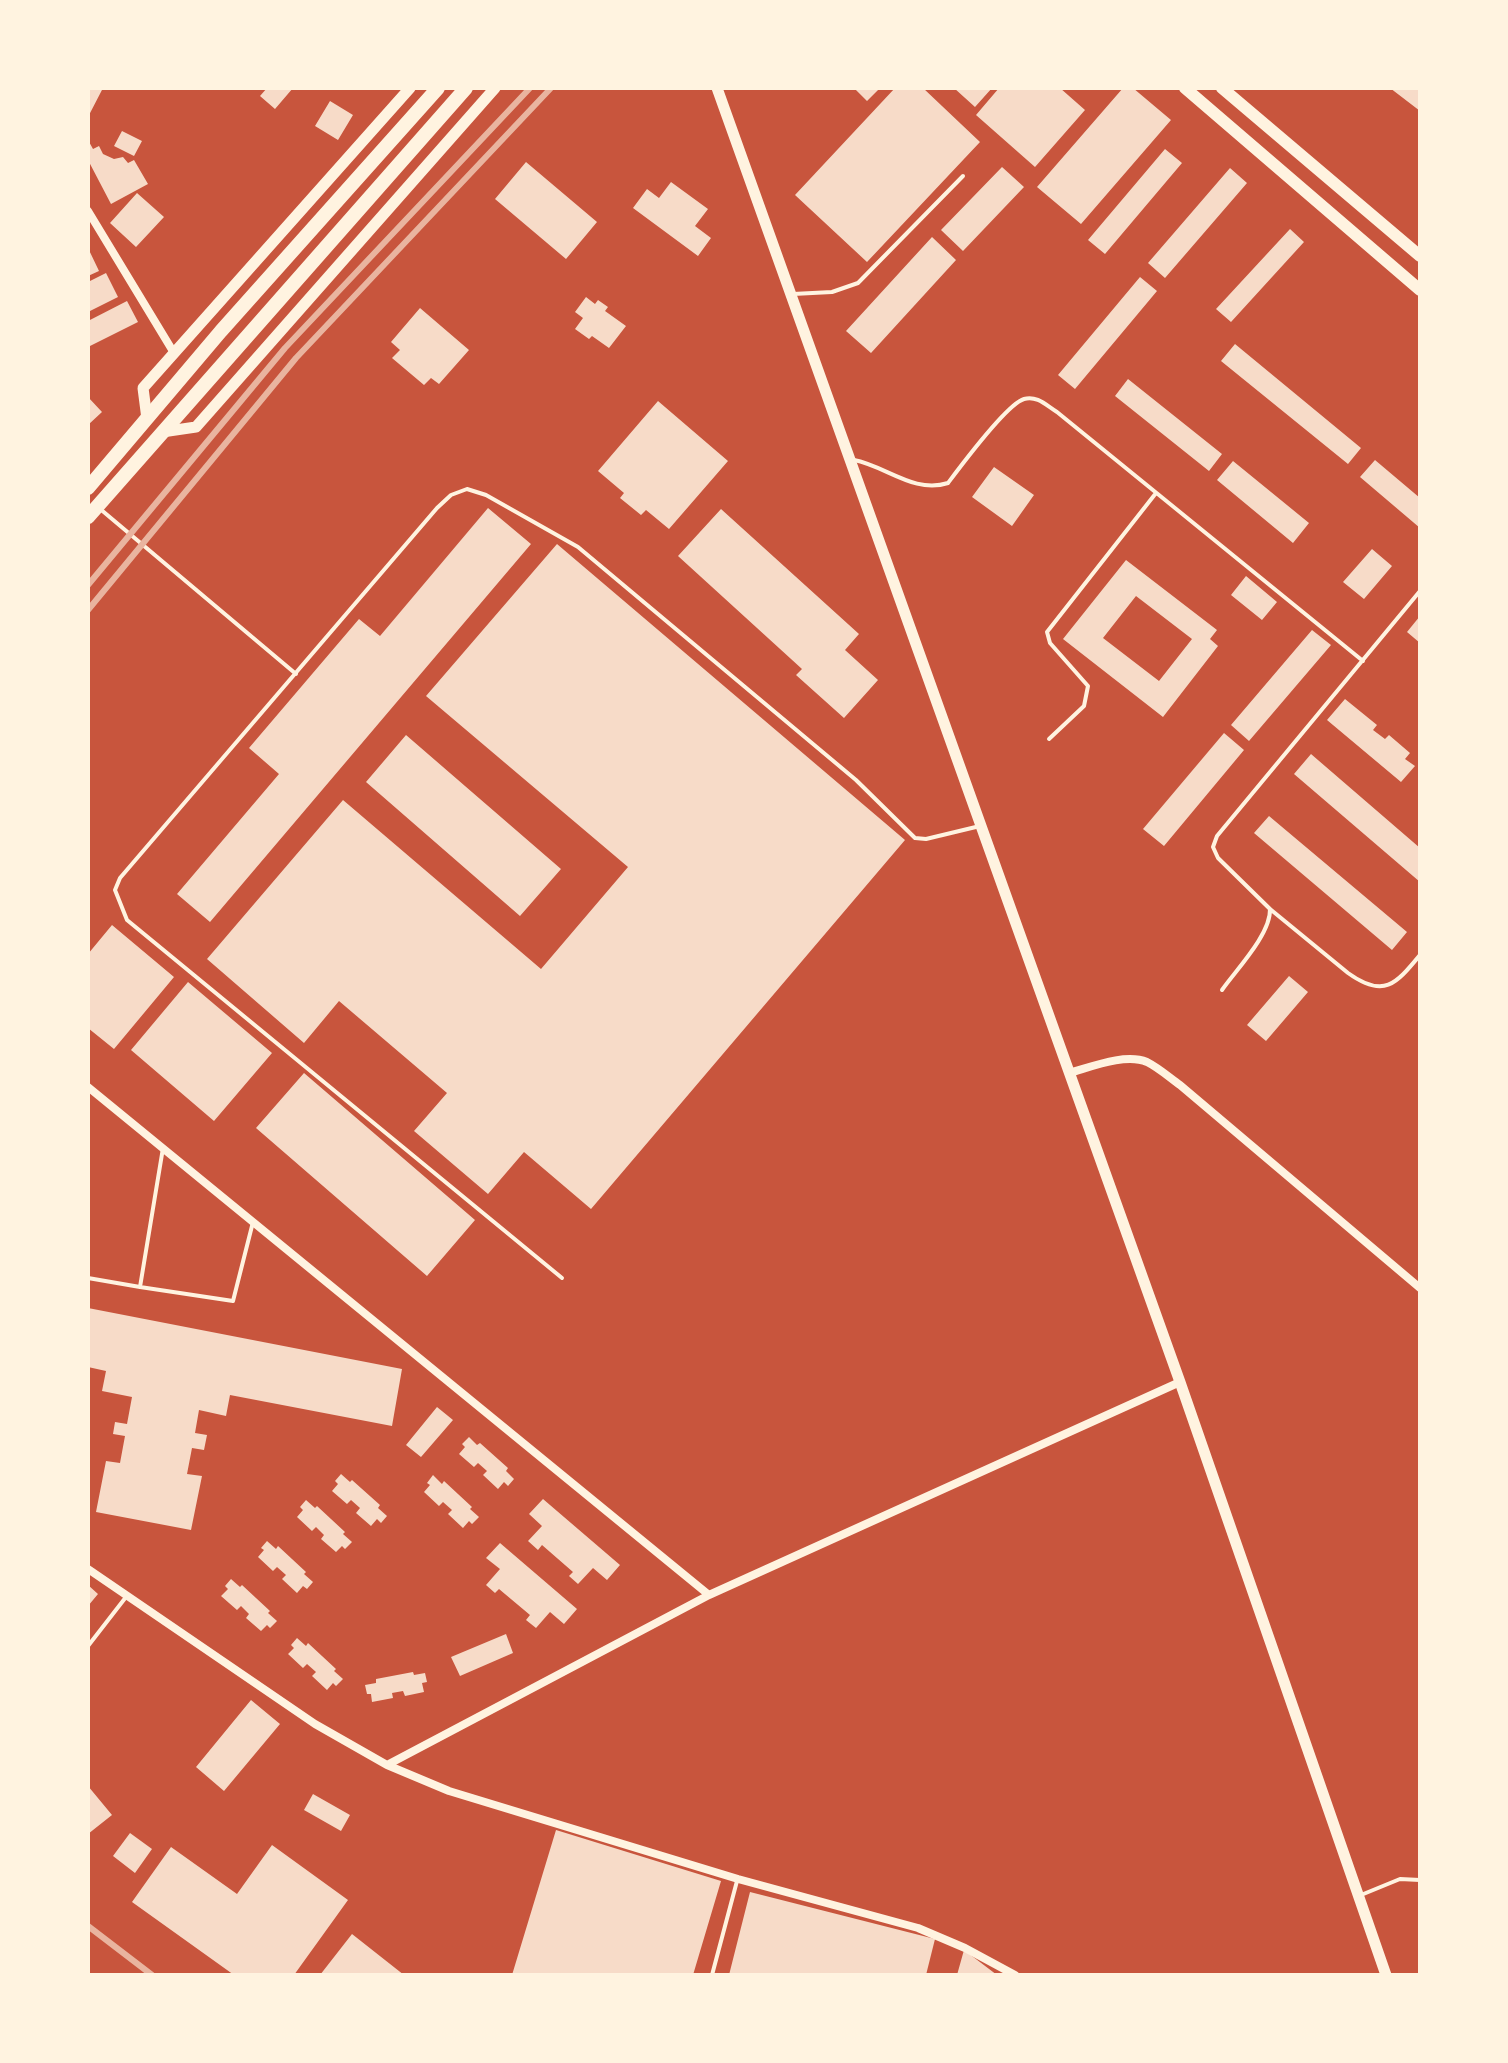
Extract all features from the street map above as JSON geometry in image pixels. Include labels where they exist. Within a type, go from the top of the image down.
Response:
[{"type":"highway","points":[[88,488],[221,331],[438,88]]},
{"type":"highway","points":[[92,512],[466,88]]},
{"type":"main road","points":[[1185,88],[1420,290]]},
{"type":"main road","points":[[1222,88],[1420,256]]},
{"type":"street","points":[[147,419],[143,388],[410,88]]},
{"type":"street","points":[[162,432],[196,427],[495,88]]},
{"type":"street","points":[[717,88],[1180,1382],[1386,1975]]},
{"type":"street","points":[[88,211],[174,353]]},
{"type":"street","points":[[1069,1073],[1134,1059],[1147,1062],[1180,1085],[1420,1288]]},
{"type":"street","points":[[88,1087],[709,1595]]},
{"type":"street","points":[[387,1765],[709,1595],[1180,1382]]},
{"type":"street","points":[[88,1569],[315,1724],[387,1765],[449,1791],[738,1879],[918,1928],[965,1948],[1015,1975]]},
{"type":"lane","points":[[790,294],[832,292],[858,283],[963,176]]},
{"type":"lane","points":[[850,459],[870,463],[920,485],[934,487],[948,483],[1007,412],[1021,399],[1036,398],[1363,661]]},
{"type":"lane","points":[[562,1278],[127,920],[115,890],[120,878],[437,508],[451,495],[467,489],[486,495],[578,547],[856,780],[915,838],[953,833],[981,825]]},
{"type":"lane","points":[[1049,739],[1084,706],[1088,686],[1050,643],[1047,632],[1156,493]]},
{"type":"lane","points":[[92,512],[296,674]]},
{"type":"lane","points":[[1420,591],[1217,836],[1213,847],[1218,858],[1270,909],[1360,982],[1389,987],[1420,955]]},
{"type":"lane","points":[[1222,990],[1262,934],[1270,919],[1270,909]]},
{"type":"lane","points":[[140,1287],[163,1148]]},
{"type":"lane","points":[[88,1278],[233,1301],[254,1220]]},
{"type":"lane","points":[[88,1646],[126,1597]]},
{"type":"lane","points":[[712,1975],[738,1879]]},
{"type":"lane","points":[[1359,1896],[1400,1879],[1420,1880]]},
{"type":"building","points":[[88,88],[103,88],[88,117]]},
{"type":"building","points":[[267,88],[293,88],[275,109],[260,96]]},
{"type":"building","points":[[854,88],[880,88],[867,101]]},
{"type":"building","points":[[895,88],[923,88],[980,142],[867,262],[795,195]]},
{"type":"building","points":[[954,88],[992,88],[975,107]]},
{"type":"building","points":[[999,88],[1060,88],[1085,110],[1035,167],[976,115]]},
{"type":"building","points":[[1123,88],[1133,88],[1171,120],[1081,224],[1037,187]]},
{"type":"building","points":[[1390,88],[1420,88],[1420,111]]},
{"type":"building","points":[[330,101],[353,115],[338,140],[315,126]]},
{"type":"building","points":[[122,131],[142,141],[134,156],[114,146]]},
{"type":"building","points":[[88,140],[93,149],[99,146],[103,154],[114,159],[123,157],[128,163],[134,160],[148,184],[111,204],[88,160]]},
{"type":"building","points":[[1165,149],[1182,163],[1105,254],[1088,240]]},
{"type":"building","points":[[526,162],[597,222],[566,259],[495,199]]},
{"type":"building","points":[[1002,167],[1024,187],[963,251],[941,230]]},
{"type":"building","points":[[1230,168],[1247,183],[1165,278],[1148,263]]},
{"type":"building","points":[[671,182],[708,209],[695,226],[711,238],[698,256],[633,208],[647,189],[659,198]]},
{"type":"building","points":[[137,193],[164,217],[136,247],[110,223]]},
{"type":"building","points":[[1290,229],[1304,242],[1231,322],[1216,309]]},
{"type":"building","points":[[932,237],[956,260],[871,353],[846,331]]},
{"type":"building","points":[[88,248],[99,271],[88,276]]},
{"type":"building","points":[[106,273],[118,297],[88,312],[88,282]]},
{"type":"building","points":[[1140,277],[1157,291],[1075,389],[1058,375]]},
{"type":"building","points":[[586,297],[595,304],[598,300],[608,307],[605,311],[626,326],[609,348],[575,329],[583,318],[575,312]]},
{"type":"building","points":[[127,301],[138,322],[88,347],[88,321]]},
{"type":"building","points":[[420,308],[469,350],[439,384],[431,378],[424,385],[392,358],[400,350],[391,342]]},
{"type":"building","points":[[1235,344],[1361,448],[1348,464],[1221,361]]},
{"type":"building","points":[[1128,379],[1222,454],[1209,471],[1115,396]]},
{"type":"building","points":[[88,397],[102,412],[88,425]]},
{"type":"building","points":[[658,401],[728,461],[669,529],[646,510],[641,515],[620,498],[624,493],[598,471]]},
{"type":"building","points":[[1375,460],[1420,498],[1420,528],[1360,477]]},
{"type":"building","points":[[1233,461],[1309,523],[1293,543],[1217,480]]},
{"type":"building","points":[[994,467],[1034,495],[1012,526],[972,497]]},
{"type":"building","points":[[488,508],[531,544],[210,922],[177,894],[279,774],[249,748],[359,619],[380,636]]},
{"type":"building","points":[[721,509],[859,634],[845,650],[878,680],[844,718],[796,675],[802,669],[678,556]]},
{"type":"building","points":[[557,544],[905,840],[591,1209],[524,1152],[488,1194],[414,1131],[447,1093],[339,1001],[304,1043],[207,959],[343,800],[541,969],[628,867],[426,696]]},
{"type":"building","points":[[1372,549],[1392,566],[1364,599],[1343,582]]},
{"type":"building","points":[[1126,560],[1217,630],[1210,639],[1218,646],[1163,717],[1063,639]],"holes":[[[1136,596],[1192,639],[1159,681],[1103,638]]]},
{"type":"building","points":[[1246,576],[1277,602],[1262,620],[1231,595]]},
{"type":"building","points":[[1420,616],[1420,643],[1407,632]]},
{"type":"building","points":[[1312,630],[1331,645],[1249,741],[1231,725]]},
{"type":"building","points":[[1345,699],[1377,725],[1373,730],[1385,739],[1389,735],[1410,753],[1405,759],[1415,766],[1401,782],[1327,720]]},
{"type":"building","points":[[1224,733],[1244,750],[1164,846],[1143,829]]},
{"type":"building","points":[[406,735],[561,869],[520,916],[366,782]]},
{"type":"building","points":[[1311,754],[1420,848],[1420,882],[1294,774]]},
{"type":"building","points":[[1269,816],[1407,932],[1392,950],[1254,833]]},
{"type":"building","points":[[112,925],[174,977],[114,1049],[88,1028],[88,954]]},
{"type":"building","points":[[1289,976],[1308,992],[1266,1041],[1247,1025]]},
{"type":"building","points":[[188,982],[272,1053],[214,1121],[131,1050]]},
{"type":"building","points":[[304,1073],[475,1220],[427,1276],[256,1128]]},
{"type":"building","points":[[88,1308],[402,1369],[392,1426],[230,1395],[226,1416],[199,1410],[195,1433],[207,1435],[204,1450],[192,1448],[187,1474],[202,1476],[191,1530],[96,1512],[106,1461],[120,1463],[125,1436],[113,1434],[115,1422],[127,1424],[132,1397],[102,1391],[106,1371],[88,1367]]},
{"type":"building","points":[[437,1407],[453,1420],[421,1457],[406,1445]]},
{"type":"building","points":[[469,1437],[508,1468],[506,1471],[514,1479],[508,1486],[504,1482],[498,1489],[483,1475],[487,1471],[478,1463],[474,1467],[459,1454],[465,1447],[462,1444]]},
{"type":"building","points":[[341,1474],[380,1505],[378,1508],[387,1516],[381,1523],[377,1519],[371,1526],[356,1513],[360,1508],[351,1500],[347,1504],[332,1491]]},
{"type":"building","points":[[433,1475],[472,1507],[470,1509],[479,1517],[472,1524],[469,1521],[463,1528],[448,1514],[452,1510],[443,1502],[439,1506],[424,1492]]},
{"type":"building","points":[[543,1499],[620,1565],[607,1580],[593,1568],[578,1584],[569,1576],[573,1572],[542,1545],[538,1550],[528,1541],[542,1526],[529,1514]]},
{"type":"building","points":[[306,1500],[345,1532],[343,1534],[352,1542],[345,1549],[342,1546],[336,1552],[321,1539],[324,1535],[316,1527],[312,1531],[297,1517]]},
{"type":"building","points":[[267,1541],[276,1549],[278,1546],[306,1572],[304,1574],[313,1582],[307,1589],[303,1586],[297,1593],[282,1579],[286,1575],[277,1567],[273,1571],[258,1557]]},
{"type":"building","points":[[500,1543],[577,1609],[564,1624],[550,1612],[536,1628],[526,1620],[530,1615],[499,1589],[495,1593],[486,1585],[500,1569],[486,1558]]},
{"type":"building","points":[[231,1579],[270,1611],[268,1613],[277,1621],[270,1628],[267,1625],[261,1631],[246,1618],[249,1614],[241,1606],[237,1610],[221,1596],[228,1589],[225,1586]]},
{"type":"building","points":[[88,1585],[98,1594],[88,1606]]},
{"type":"building","points":[[506,1634],[513,1653],[460,1676],[451,1657]]},
{"type":"building","points":[[297,1638],[306,1646],[308,1643],[336,1669],[334,1671],[343,1679],[336,1686],[333,1683],[327,1690],[312,1676],[316,1672],[307,1664],[303,1668],[288,1654]]},
{"type":"building","points":[[413,1672],[414,1675],[425,1673],[427,1682],[422,1683],[424,1692],[405,1696],[403,1691],[392,1693],[393,1698],[372,1702],[371,1694],[367,1694],[365,1685],[376,1683],[376,1679]]},
{"type":"building","points":[[251,1700],[280,1724],[224,1791],[196,1767]]},
{"type":"building","points":[[88,1786],[112,1815],[88,1834]]},
{"type":"building","points":[[313,1794],[350,1815],[341,1831],[304,1810]]},
{"type":"building","points":[[556,1830],[721,1881],[693,1975],[512,1975]]},
{"type":"building","points":[[130,1833],[152,1849],[135,1873],[113,1856]]},
{"type":"building","points":[[272,1845],[348,1900],[294,1975],[234,1975],[132,1902],[171,1847],[237,1894]]},
{"type":"building","points":[[750,1892],[935,1939],[926,1975],[729,1975]]},
{"type":"building","points":[[352,1934],[404,1975],[320,1975]]},
{"type":"building","points":[[964,1950],[997,1975],[957,1975]]},
{"type":"railway","points":[[88,585],[285,348],[530,88]]},
{"type":"railway","points":[[88,610],[296,358],[551,88]]},
{"type":"railway","points":[[88,1926],[152,1975]]}]
